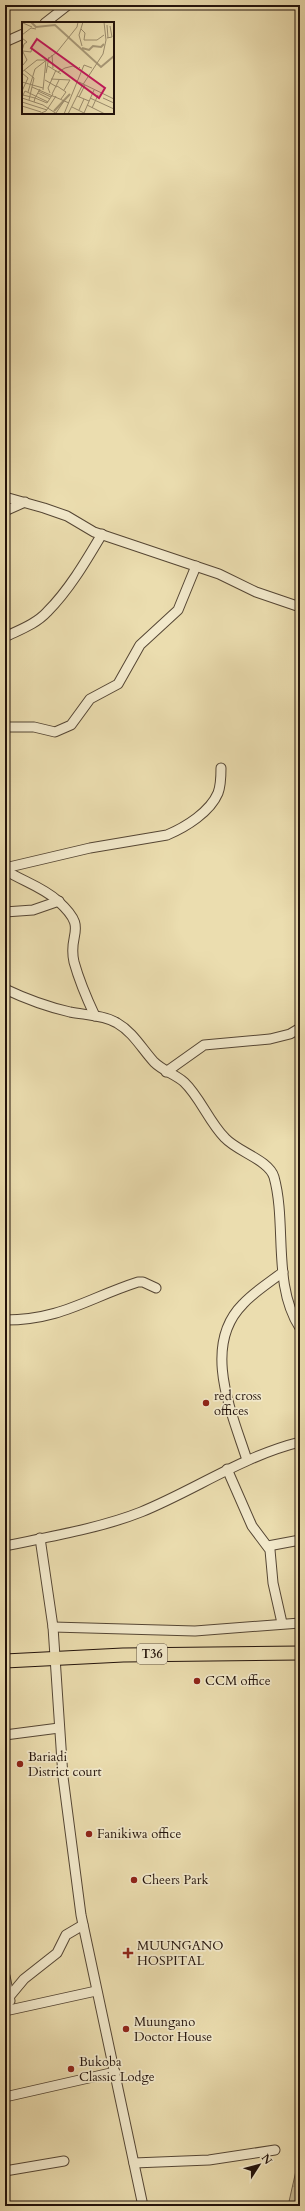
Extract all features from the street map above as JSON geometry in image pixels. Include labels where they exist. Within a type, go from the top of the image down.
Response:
[{"type":"highway","name":"T36","points":[[5,1661],[123,1655],[300,1653]]},
{"type":"street","points":[[46,22],[68,5]]},
{"type":"street","points":[[5,42],[22,34]]},
{"type":"street","points":[[5,496],[67,516],[102,534],[219,574],[256,592],[300,607]]},
{"type":"street","points":[[5,511],[25,502]]},
{"type":"street","points":[[5,637],[32,624],[47,613],[83,566],[102,534]]},
{"type":"street","points":[[5,727],[34,727],[55,732],[71,725],[90,699],[118,684],[140,645],[178,610],[196,566]]},
{"type":"street","points":[[5,869],[90,848],[167,835],[179,830],[194,820],[213,801],[220,787],[221,768]]},
{"type":"street","points":[[5,869],[59,901],[74,918],[77,927],[72,950],[74,962],[95,1016]]},
{"type":"street","points":[[5,912],[33,910],[59,901]]},
{"type":"street","points":[[5,989],[40,1003],[69,1012],[95,1016],[116,1022],[127,1030],[155,1063],[166,1072],[184,1082],[225,1138],[235,1147],[265,1164],[274,1176],[283,1272],[293,1315],[300,1328]]},
{"type":"street","points":[[166,1072],[204,1045],[270,1039],[290,1034],[300,1028]]},
{"type":"street","points":[[247,1460],[226,1391],[222,1365],[223,1339],[227,1328],[242,1304],[283,1272]]},
{"type":"street","points":[[5,1320],[39,1318],[57,1314],[138,1282],[143,1282],[156,1288]]},
{"type":"street","points":[[5,1546],[141,1512],[247,1460],[300,1442]]},
{"type":"street","points":[[227,1469],[252,1526],[268,1546],[271,1553],[276,1602],[282,1624]]},
{"type":"street","points":[[40,1538],[53,1628],[63,1777],[83,1925],[143,2206]]},
{"type":"street","points":[[268,1546],[300,1540]]},
{"type":"street","points":[[53,1628],[148,1632],[195,1631],[300,1623]]},
{"type":"street","points":[[5,1735],[60,1728]]},
{"type":"street","points":[[9,1997],[24,1979],[57,1953],[66,1935],[83,1925]]},
{"type":"street","points":[[5,1976],[9,1997],[8,2011],[96,1991]]},
{"type":"street","points":[[5,2096],[115,2072]]},
{"type":"street","points":[[134,2163],[209,2160],[275,2150]]},
{"type":"street","points":[[5,2171],[64,2161]]},
{"type":"green space","points":[[300,2153],[300,2206],[288,2206]]},
{"type":"place","name":"red cross offices","points":[[206,1403]]},
{"type":"place","name":"CCM office","points":[[197,1681]]},
{"type":"place","name":"Bariadi District court","points":[[20,1764]]},
{"type":"place","name":"Fanikiwa office","points":[[89,1834]]},
{"type":"place","name":"Cheers Park","points":[[134,1880]]},
{"type":"place","name":"MUUNGANO HOSPITAL","points":[[128,1953]]},
{"type":"place","name":"Muungano Doctor House","points":[[126,2029]]},
{"type":"place","name":"Bukoba Classic Lodge","points":[[71,2069]]}]
